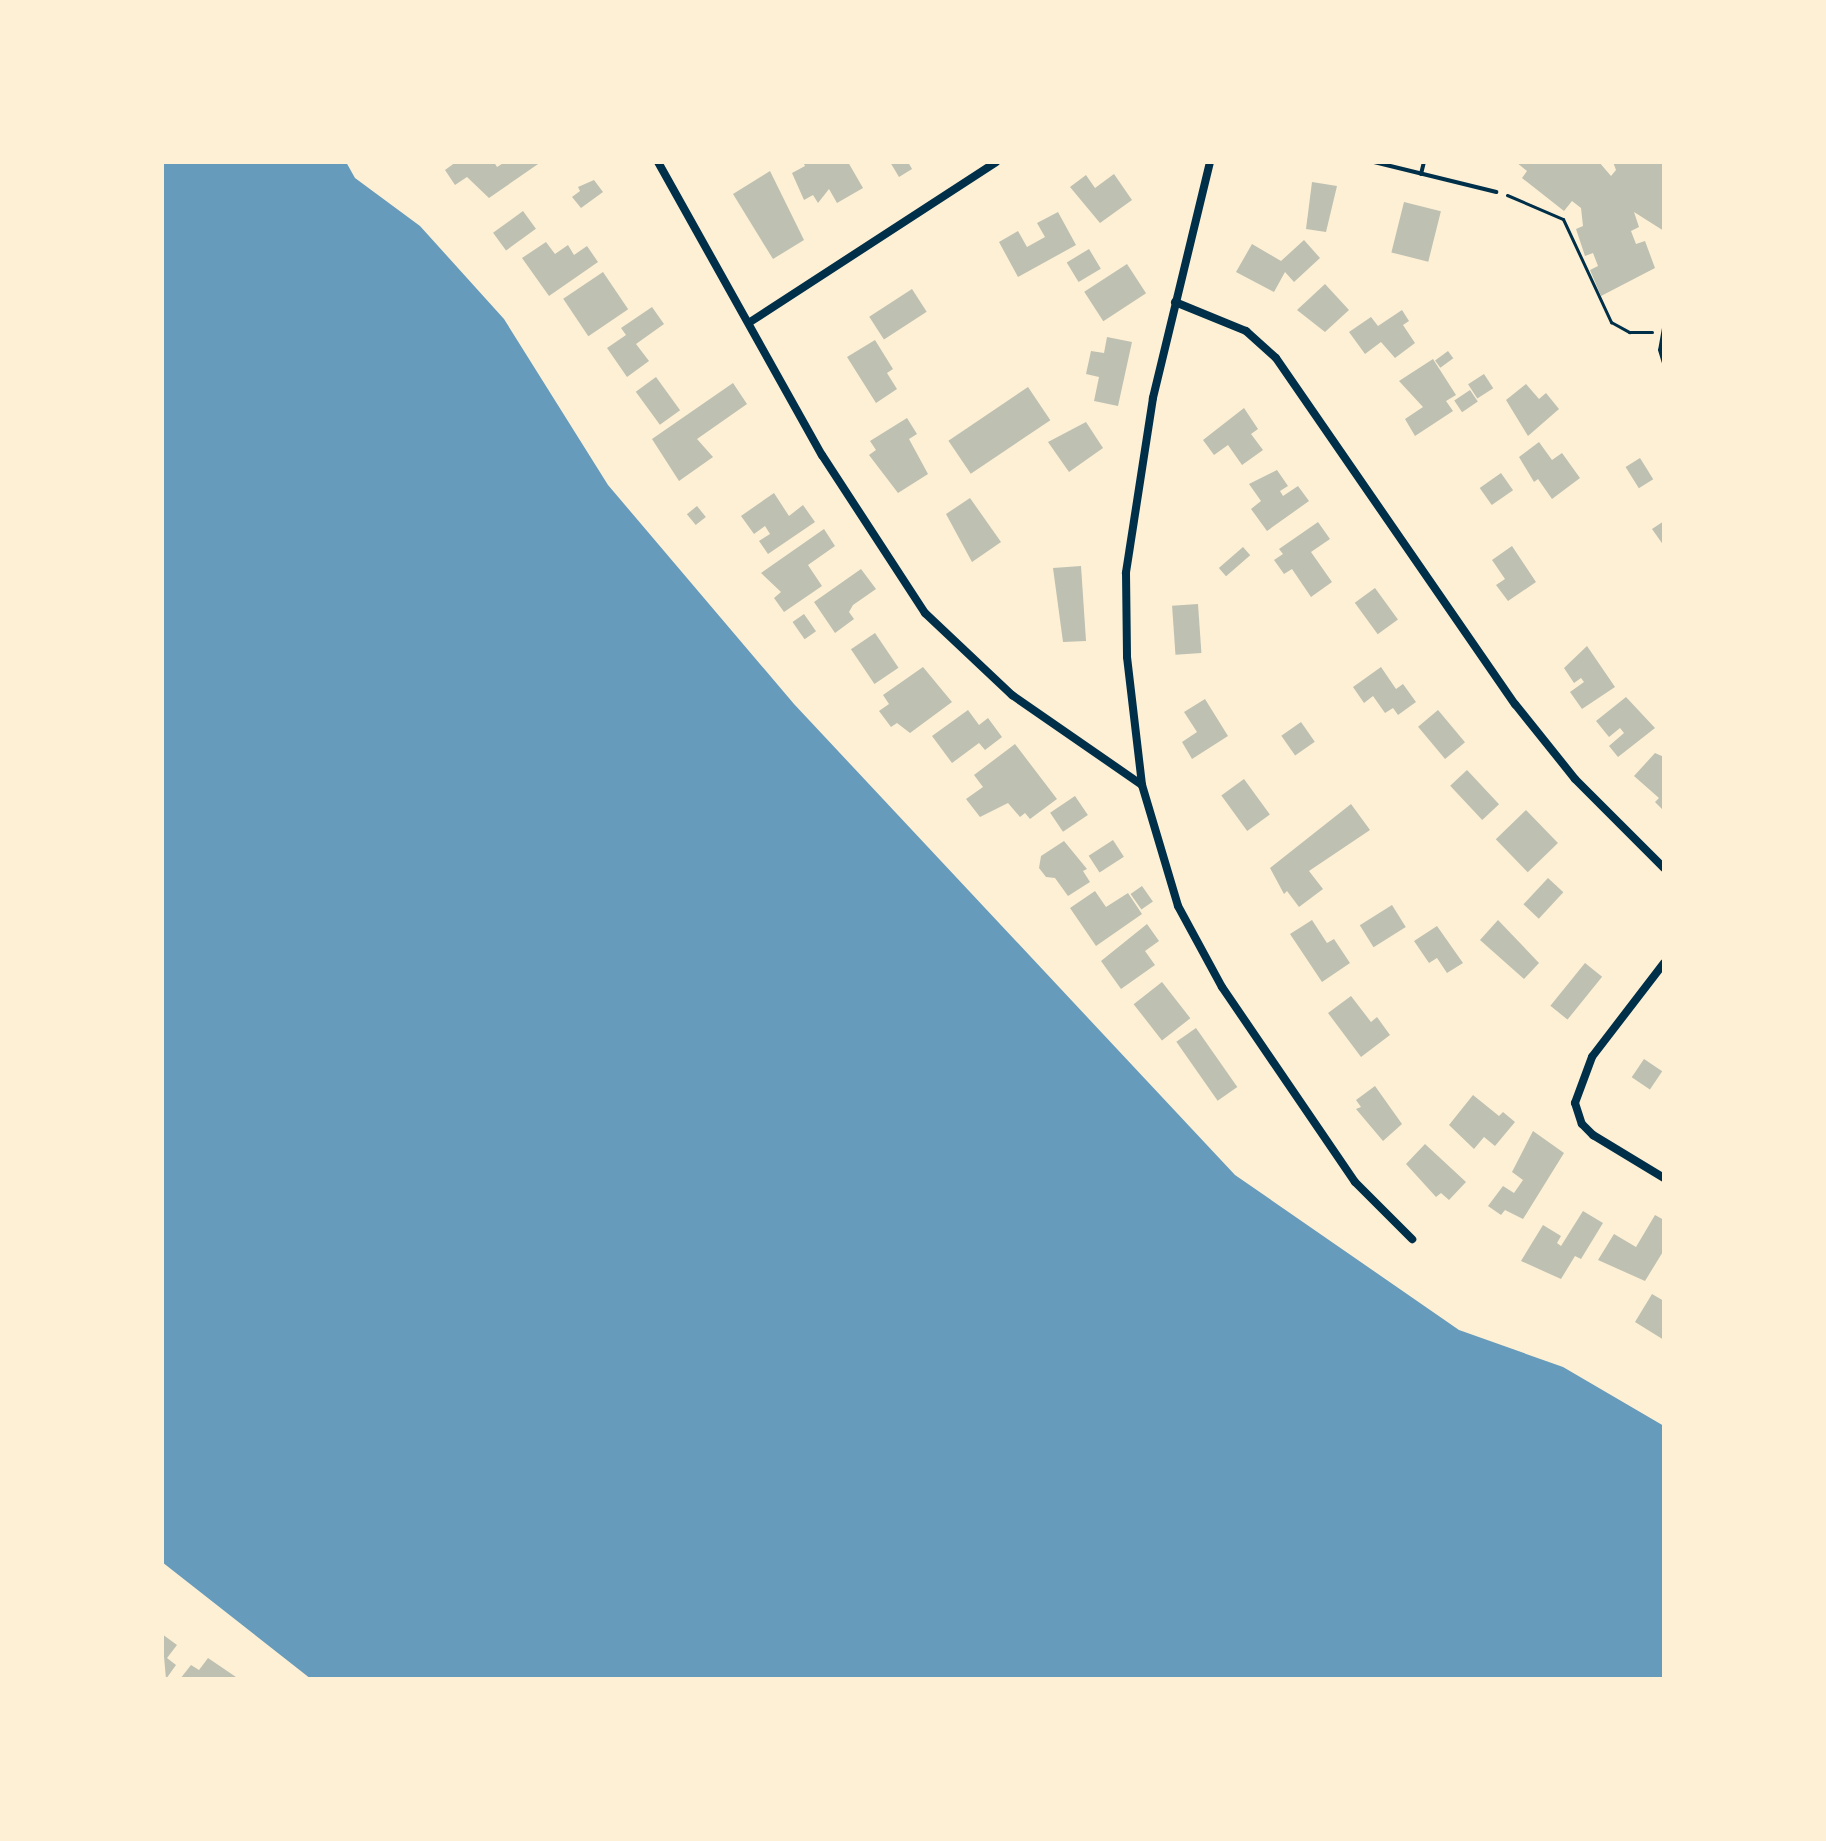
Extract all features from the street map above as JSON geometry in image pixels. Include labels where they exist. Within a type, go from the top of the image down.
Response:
[{"type":"street","points":[[658,162],[822,455],[925,613],[995,681],[1142,785]]},
{"type":"street","points":[[750,322],[996,162]]},
{"type":"street","points":[[1210,162],[1153,398],[1126,573],[1127,657],[1142,785],[1178,906],[1222,987],[1355,1182],[1412,1239]]},
{"type":"street","points":[[1175,302],[1246,331],[1276,358],[1515,704],[1575,779],[1664,868]]},
{"type":"street","points":[[1664,963],[1592,1057],[1580,1081],[1577,1114],[1608,1147],[1664,1178]]},
{"type":"lane","points":[[1374,162],[1496,192]]},
{"type":"lane","points":[[1421,174],[1424,162]]},
{"type":"lane","points":[[1663,330],[1664,363]]},
{"type":"path","points":[[1496,192],[1563,219],[1611,322],[1629,332],[1663,330]]},
{"type":"water","points":[[162,162],[346,162],[355,178],[420,226],[504,319],[608,485],[794,704],[1235,1175],[1459,1330],[1563,1367],[1664,1426],[1664,1679],[311,1679],[162,1562]]},
{"type":"building","points":[[456,162],[494,162],[497,167],[505,162],[541,162],[489,198],[467,177],[455,185],[445,170]]},
{"type":"building","points":[[803,162],[848,162],[863,188],[837,203],[829,189],[818,203],[813,195],[804,200],[792,173],[805,166]]},
{"type":"building","points":[[890,162],[908,162],[912,169],[899,177]]},
{"type":"building","points":[[1516,162],[1599,162],[1611,176],[1616,170],[1613,162],[1664,162],[1664,231],[1634,212],[1639,227],[1631,231],[1636,244],[1645,241],[1655,268],[1601,296],[1590,270],[1598,266],[1593,253],[1585,256],[1576,229],[1583,226],[1581,208],[1572,201],[1564,211],[1522,178],[1527,171]]},
{"type":"building","points":[[770,171],[804,240],[773,259],[733,194]]},
{"type":"building","points":[[1114,174],[1132,200],[1100,223],[1070,187],[1086,175],[1095,188]]},
{"type":"building","points":[[594,180],[603,192],[581,208],[572,197],[580,191],[578,187]]},
{"type":"building","points":[[1312,182],[1337,186],[1326,232],[1306,229]]},
{"type":"building","points":[[1404,202],[1441,211],[1428,262],[1391,252]]},
{"type":"building","points":[[523,211],[536,229],[506,251],[493,233]]},
{"type":"building","points":[[1058,212],[1076,245],[1018,277],[999,242],[1018,231],[1027,247],[1045,237],[1037,223]]},
{"type":"building","points":[[1304,240],[1320,258],[1294,282],[1285,272],[1274,292],[1236,272],[1252,244],[1281,261]]},
{"type":"building","points":[[546,242],[555,254],[568,245],[574,255],[587,246],[598,262],[549,296],[522,258]]},
{"type":"building","points":[[1089,249],[1101,269],[1079,282],[1067,262]]},
{"type":"building","points":[[1127,264],[1146,293],[1103,321],[1084,292]]},
{"type":"building","points":[[603,272],[628,309],[588,336],[563,299]]},
{"type":"building","points":[[1325,284],[1349,310],[1325,332],[1297,310]]},
{"type":"building","points":[[912,289],[927,312],[884,339],[869,317]]},
{"type":"building","points":[[652,307],[664,324],[636,344],[649,361],[627,377],[607,348],[626,335],[621,328]]},
{"type":"building","points":[[1402,310],[1409,321],[1403,325],[1415,343],[1395,358],[1381,342],[1365,354],[1349,332],[1371,317],[1378,326]]},
{"type":"building","points":[[1107,337],[1132,342],[1118,406],[1094,401],[1099,377],[1086,374],[1091,351],[1104,353]]},
{"type":"building","points":[[875,340],[893,369],[887,373],[897,389],[876,403],[847,357]]},
{"type":"building","points":[[1448,351],[1453,358],[1440,368],[1435,360]]},
{"type":"building","points":[[1433,359],[1456,395],[1446,401],[1453,411],[1415,436],[1405,419],[1423,407],[1399,381]]},
{"type":"building","points":[[1484,374],[1493,388],[1477,399],[1468,384]]},
{"type":"building","points":[[656,377],[680,410],[660,425],[636,392]]},
{"type":"building","points":[[733,383],[747,404],[697,439],[713,457],[679,481],[652,439]]},
{"type":"building","points":[[1526,384],[1539,399],[1546,393],[1559,409],[1528,436],[1506,400]]},
{"type":"building","points":[[1028,387],[1050,420],[971,474],[948,441]]},
{"type":"building","points":[[1470,390],[1478,402],[1462,412],[1454,401]]},
{"type":"building","points":[[1244,408],[1258,429],[1251,434],[1263,450],[1242,465],[1228,445],[1214,455],[1203,440]]},
{"type":"building","points":[[907,418],[917,434],[909,439],[928,474],[898,493],[869,455],[876,450],[870,441]]},
{"type":"building","points":[[1086,422],[1103,448],[1069,472],[1048,442]]},
{"type":"building","points":[[1539,442],[1552,460],[1562,453],[1580,478],[1552,499],[1538,479],[1534,482],[1519,457]]},
{"type":"building","points":[[1640,458],[1653,479],[1639,488],[1626,467]]},
{"type":"building","points":[[1277,470],[1288,486],[1280,491],[1283,496],[1298,486],[1309,501],[1267,531],[1251,509],[1261,501],[1249,484]]},
{"type":"building","points":[[1501,473],[1513,490],[1492,505],[1480,488]]},
{"type":"building","points":[[774,493],[789,516],[803,505],[815,522],[768,554],[759,541],[770,534],[765,526],[754,534],[741,516]]},
{"type":"building","points":[[970,498],[1001,542],[972,562],[946,514]]},
{"type":"building","points":[[697,506],[706,517],[696,525],[687,514]]},
{"type":"building","points":[[1664,521],[1664,546],[1652,529]]},
{"type":"building","points":[[1318,522],[1330,539],[1311,552],[1332,582],[1311,597],[1292,569],[1284,574],[1274,560],[1283,554],[1279,549]]},
{"type":"building","points":[[824,529],[835,546],[808,565],[822,586],[784,612],[774,598],[781,592],[761,573]]},
{"type":"building","points":[[1512,546],[1536,582],[1508,601],[1496,585],[1505,579],[1492,560]]},
{"type":"building","points":[[1243,547],[1250,555],[1226,576],[1219,568]]},
{"type":"building","points":[[1081,566],[1086,641],[1063,642],[1053,568]]},
{"type":"building","points":[[861,569],[876,589],[853,605],[849,612],[854,619],[835,633],[814,602]]},
{"type":"building","points":[[1375,588],[1398,620],[1378,634],[1355,603]]},
{"type":"building","points":[[1198,604],[1201,653],[1175,655],[1172,606]]},
{"type":"building","points":[[804,614],[816,631],[805,639],[793,622]]},
{"type":"building","points":[[875,633],[898,668],[874,684],[851,649]]},
{"type":"building","points":[[1587,646],[1615,687],[1582,709],[1570,692],[1584,682],[1581,678],[1574,683],[1564,668]]},
{"type":"building","points":[[923,667],[952,702],[910,733],[897,723],[891,727],[879,711],[889,704],[883,695]]},
{"type":"building","points":[[1381,667],[1396,689],[1403,684],[1416,702],[1398,715],[1393,708],[1385,713],[1373,696],[1364,703],[1353,687]]},
{"type":"building","points":[[1626,697],[1655,728],[1618,757],[1609,746],[1624,733],[1620,728],[1609,737],[1596,721]]},
{"type":"building","points":[[1205,699],[1228,736],[1192,759],[1182,742],[1197,732],[1184,712]]},
{"type":"building","points":[[968,710],[979,725],[988,718],[1002,737],[985,750],[979,743],[952,763],[932,736]]},
{"type":"building","points":[[1438,710],[1465,742],[1445,759],[1418,727]]},
{"type":"building","points":[[1301,722],[1315,742],[1295,755],[1281,736]]},
{"type":"building","points":[[1015,744],[1057,799],[1030,819],[1025,813],[1020,817],[1008,803],[980,817],[966,799],[983,787],[974,775]]},
{"type":"building","points":[[1655,753],[1664,757],[1664,811],[1655,802],[1659,798],[1634,776]]},
{"type":"building","points":[[1467,770],[1499,804],[1482,820],[1450,786]]},
{"type":"building","points":[[1244,779],[1270,815],[1247,831],[1221,795]]},
{"type":"building","points":[[1075,796],[1088,815],[1063,832],[1050,813]]},
{"type":"building","points":[[1351,804],[1370,830],[1309,871],[1323,889],[1299,907],[1287,891],[1284,894],[1270,868]]},
{"type":"building","points":[[1526,810],[1558,843],[1528,872],[1496,839]]},
{"type":"building","points":[[1113,840],[1124,857],[1100,873],[1089,856]]},
{"type":"building","points":[[1064,841],[1087,869],[1083,871],[1090,882],[1068,896],[1055,878],[1046,877],[1039,868],[1041,856]]},
{"type":"building","points":[[1548,878],[1563,892],[1539,919],[1523,904]]},
{"type":"building","points":[[1142,886],[1153,902],[1141,910],[1131,894]]},
{"type":"building","points":[[1095,891],[1106,907],[1128,893],[1142,914],[1096,946],[1070,908]]},
{"type":"building","points":[[1392,905],[1406,927],[1374,947],[1360,925]]},
{"type":"building","points":[[1312,920],[1327,943],[1334,939],[1350,963],[1322,982],[1290,934]]},
{"type":"building","points":[[1498,920],[1539,963],[1524,979],[1480,940]]},
{"type":"building","points":[[1147,924],[1159,941],[1145,951],[1155,965],[1121,989],[1101,961]]},
{"type":"building","points":[[1437,926],[1463,963],[1447,973],[1437,958],[1429,963],[1414,941]]},
{"type":"building","points":[[1585,963],[1602,977],[1567,1020],[1550,1006]]},
{"type":"building","points":[[1162,982],[1190,1018],[1162,1040],[1134,1004]]},
{"type":"building","points":[[1351,996],[1371,1022],[1377,1017],[1390,1035],[1361,1057],[1328,1013]]},
{"type":"building","points":[[1196,1028],[1237,1087],[1218,1101],[1176,1042]]},
{"type":"building","points":[[1644,1059],[1662,1071],[1650,1090],[1632,1077]]},
{"type":"building","points":[[1375,1086],[1402,1124],[1383,1141],[1356,1109],[1361,1107],[1356,1100]]},
{"type":"building","points":[[1473,1095],[1499,1116],[1503,1112],[1515,1122],[1495,1146],[1484,1137],[1474,1149],[1449,1125]]},
{"type":"building","points":[[1533,1131],[1564,1153],[1523,1219],[1505,1210],[1501,1215],[1488,1206],[1503,1186],[1514,1193],[1523,1180],[1512,1172]]},
{"type":"building","points":[[1425,1144],[1466,1182],[1449,1200],[1441,1193],[1436,1197],[1406,1164]]},
{"type":"building","points":[[1583,1211],[1603,1223],[1581,1259],[1575,1256],[1561,1279],[1521,1261],[1543,1225],[1561,1236],[1557,1243],[1561,1246]]},
{"type":"building","points":[[1655,1215],[1664,1220],[1664,1250],[1645,1281],[1598,1260],[1614,1234],[1636,1247]]},
{"type":"building","points":[[1652,1294],[1664,1301],[1664,1340],[1635,1322]]},
{"type":"building","points":[[162,1634],[177,1645],[167,1658],[176,1665],[166,1679]]},
{"type":"building","points":[[208,1658],[236,1677],[180,1679],[191,1665],[199,1670]]}]
